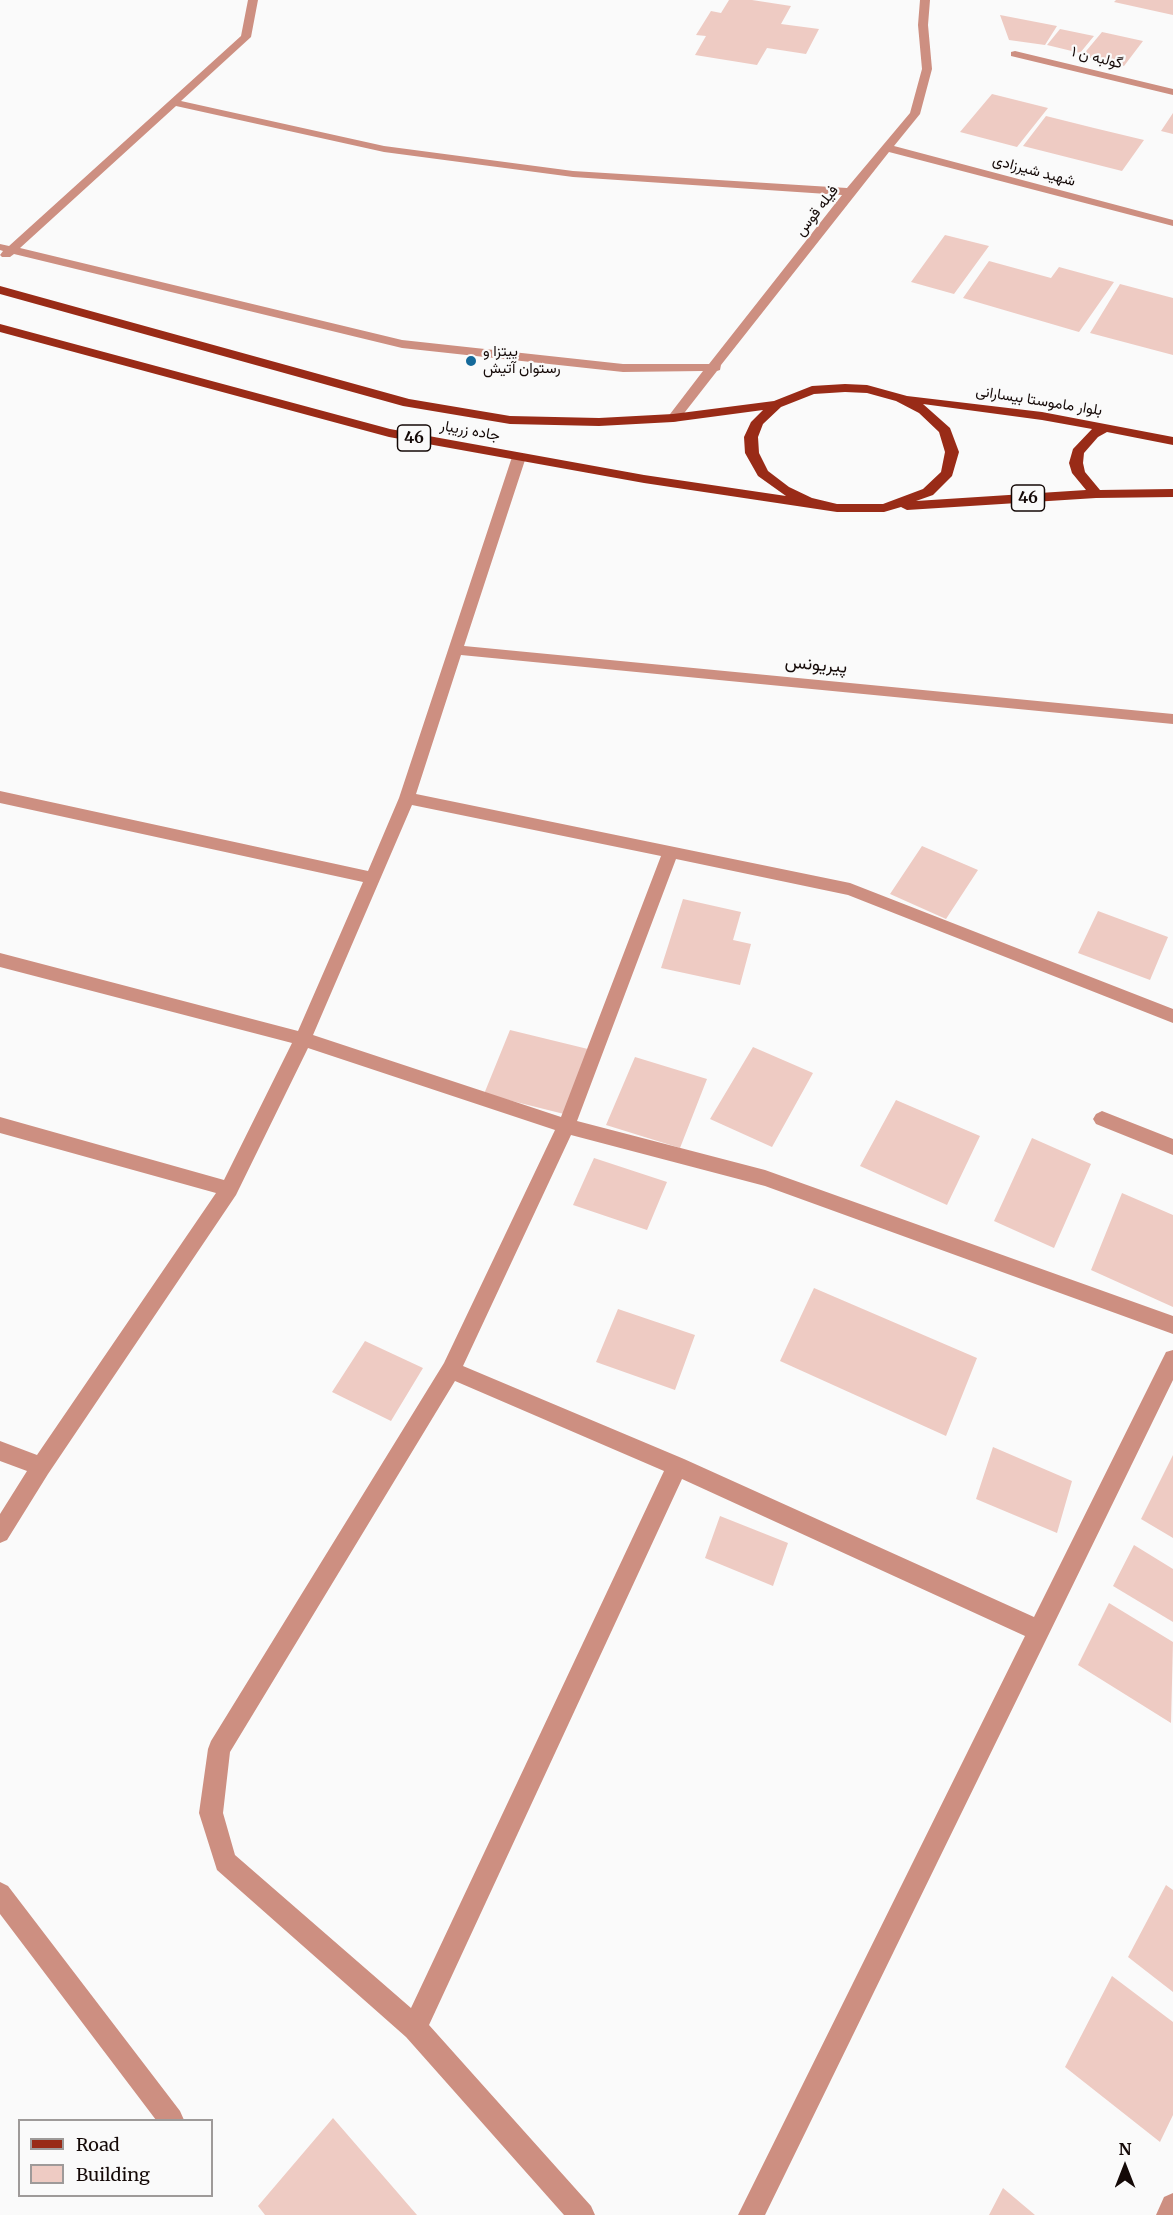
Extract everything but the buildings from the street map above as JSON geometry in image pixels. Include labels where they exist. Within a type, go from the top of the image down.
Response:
[{"type":"main road","name":"جاده زریبار","points":[[0,290],[408,403],[510,420],[599,422],[673,418],[776,404]]},
{"type":"main road","name":"جاده زریبار","points":[[0,327],[389,434],[644,479],[837,508]]},
{"type":"main road","name":"46","points":[[884,508],[928,492],[947,473],[952,452],[945,431],[924,410],[900,398],[867,390],[845,388],[812,390],[776,404],[757,422],[751,437],[752,453],[763,473],[784,490],[808,501],[837,508],[884,508],[1096,494],[1173,493]]},
{"type":"main road","name":"بلوار ماموستا بیسارانی","points":[[900,398],[1042,416],[1173,441]]},
{"type":"main road","points":[[1096,494],[1079,473],[1076,463],[1078,452],[1093,434],[1106,428]]},
{"type":"street","points":[[0,260],[5,249],[175,103],[246,37],[253,0]]},
{"type":"street","name":"فیله قوس","points":[[673,418],[850,192],[915,114],[927,69],[923,25],[925,0]]},
{"type":"street","name":"گولبه ن ۱","points":[[1015,54],[1173,92]]},
{"type":"street","points":[[175,103],[384,150],[561,173],[850,192]]},
{"type":"street","name":"شهید شیرزادی","points":[[888,148],[1173,223]]},
{"type":"street","points":[[5,249],[402,345],[623,368],[670,369],[716,366]]},
{"type":"street","points":[[0,1533],[41,1467],[229,1189],[303,1039],[407,798],[519,457]]},
{"type":"street","name":"پیریونس","points":[[456,650],[1173,719]]},
{"type":"street","points":[[0,797],[373,878]]},
{"type":"street","points":[[407,798],[850,889],[1173,1016]]},
{"type":"street","points":[[582,2215],[415,2028],[225,1862],[211,1813],[219,1749],[451,1370],[566,1126],[671,852]]},
{"type":"street","points":[[0,960],[303,1039],[566,1126],[765,1178],[1173,1325]]},
{"type":"street","points":[[1102,1119],[1173,1147]]},
{"type":"street","points":[[0,1125],[229,1189]]},
{"type":"street","points":[[751,2215],[1173,1359]]},
{"type":"street","points":[[451,1370],[677,1466],[1040,1631]]},
{"type":"street","points":[[0,1451],[41,1467]]},
{"type":"street","points":[[415,2028],[677,1466]]},
{"type":"street","points":[[0,1894],[169,2119]]},
{"type":"street","points":[[1169,2215],[1173,2206]]},
{"type":"place","name":"پیتزا و رستوان آتیش","points":[[471,361]]}]
